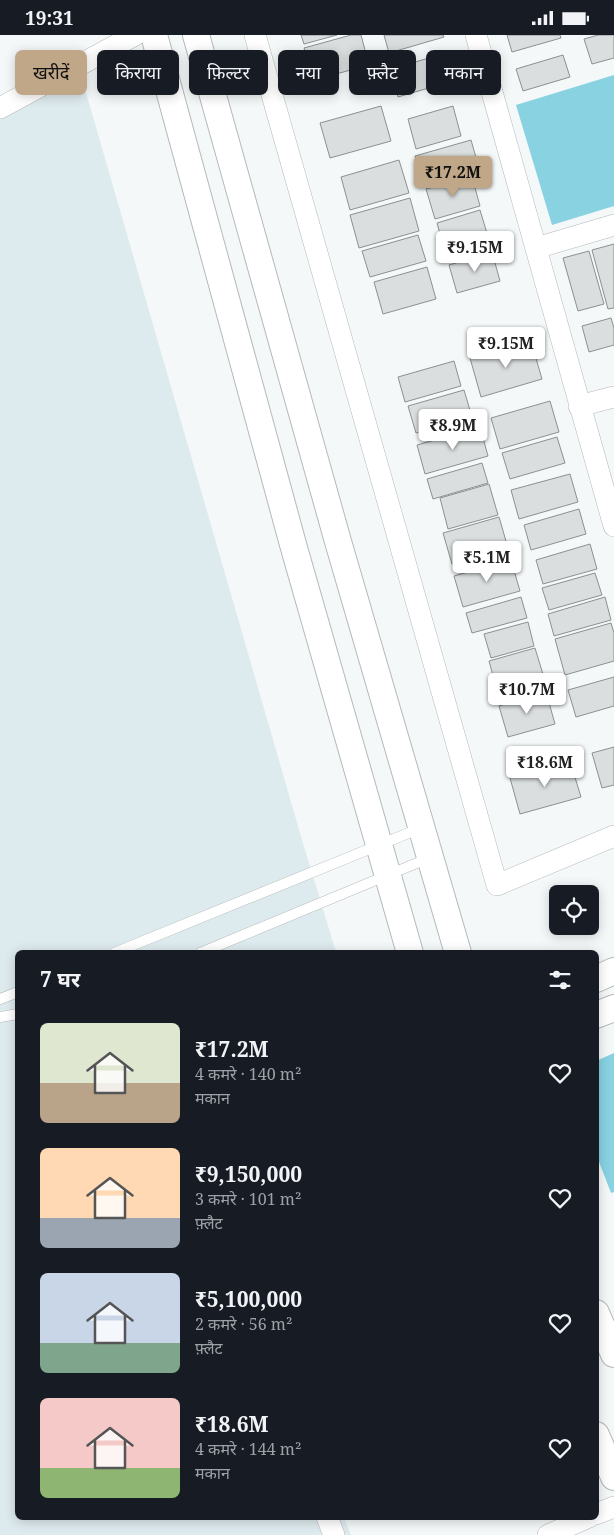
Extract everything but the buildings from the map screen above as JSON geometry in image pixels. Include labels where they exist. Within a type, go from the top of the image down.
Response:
[{"type":"street","points":[[0,108],[135,35]]},
{"type":"street","points":[[154,35],[294,548],[409,950]]},
{"type":"street","points":[[196,35],[334,529],[457,950]]},
{"type":"street","points":[[255,35],[497,885],[614,835]]},
{"type":"street","points":[[476,35],[614,525]]},
{"type":"street","points":[[536,248],[614,225]]},
{"type":"street","points":[[580,406],[614,397]]},
{"type":"street","points":[[599,978],[614,971]]},
{"type":"street","points":[[599,1014],[614,1008]]},
{"type":"street","points":[[599,1320],[614,1354]]},
{"type":"street","points":[[599,1442],[614,1477]]},
{"type":"street","points":[[599,1513],[614,1507]]},
{"type":"street","points":[[328,1520],[334,1535]]},
{"type":"street","points":[[548,1535],[582,1520]]},
{"type":"lane","points":[[121,950],[421,828]]},
{"type":"lane","points":[[207,950],[430,858]]},
{"type":"lane","points":[[0,999],[15,993]]},
{"type":"lane","points":[[0,1017],[15,1014]]},
{"type":"shaded area","points":[[614,75],[614,206],[552,225],[516,105]]},
{"type":"shaded area","points":[[30,95],[87,95],[335,950],[15,950],[15,1520],[345,1520],[351,1535],[0,1535],[0,114]]},
{"type":"shaded area","points":[[614,1053],[614,1192],[611,1193],[599,1162],[599,1060]]}]
